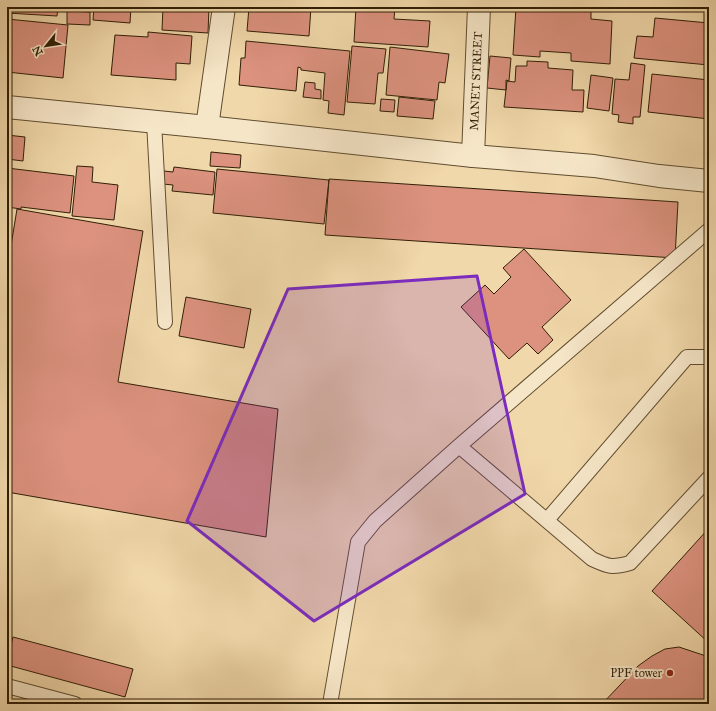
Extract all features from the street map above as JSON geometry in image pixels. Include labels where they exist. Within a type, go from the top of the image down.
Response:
[{"type":"street","points":[[207,127],[224,7]]},
{"type":"street","name":"MANET STREET","points":[[473,156],[479,7]]},
{"type":"street","points":[[7,108],[207,127],[473,156],[594,166],[659,176],[709,181]]},
{"type":"lane","points":[[154,122],[165,322]]},
{"type":"lane","points":[[330,704],[358,542],[375,521],[459,446],[709,230]]},
{"type":"lane","points":[[547,520],[686,357],[709,357]]},
{"type":"lane","points":[[459,446],[592,559],[615,568],[630,563],[709,478]]},
{"type":"lane","points":[[7,686],[75,704]]},
{"type":"highlighted area","points":[[477,276],[525,494],[314,621],[187,521],[288,289]]},
{"type":"building","points":[[7,7],[58,7],[57,16],[7,13]]},
{"type":"building","points":[[94,7],[131,7],[130,23],[93,20]]},
{"type":"building","points":[[163,7],[209,7],[208,33],[162,30]]},
{"type":"building","points":[[249,7],[311,7],[309,36],[247,31]]},
{"type":"building","points":[[356,7],[395,7],[394,19],[430,21],[428,47],[354,42]]},
{"type":"building","points":[[516,7],[591,7],[591,19],[612,21],[610,64],[571,61],[571,53],[540,51],[540,57],[513,55]]},
{"type":"building","points":[[688,7],[709,7],[709,11],[688,10]]},
{"type":"building","points":[[67,11],[90,12],[90,25],[67,24]]},
{"type":"building","points":[[655,18],[709,23],[709,65],[634,58],[637,36],[653,37]]},
{"type":"building","points":[[7,19],[68,25],[63,78],[7,72]]},
{"type":"building","points":[[148,32],[192,36],[190,64],[176,63],[176,80],[111,75],[115,35],[148,37]]},
{"type":"building","points":[[246,41],[350,51],[344,115],[328,113],[329,101],[323,100],[325,73],[301,70],[301,68],[298,67],[296,91],[239,85],[241,58],[245,58]]},
{"type":"building","points":[[352,46],[386,49],[383,73],[378,73],[375,104],[347,102]]},
{"type":"building","points":[[390,47],[449,54],[445,83],[439,82],[437,100],[386,95]]},
{"type":"building","points":[[490,56],[511,58],[509,81],[506,80],[506,90],[487,88]]},
{"type":"building","points":[[527,61],[548,62],[548,68],[573,70],[572,90],[584,90],[583,112],[504,107],[507,81],[515,82],[516,66],[527,66]]},
{"type":"building","points":[[631,63],[645,65],[640,117],[633,117],[633,124],[618,122],[619,115],[612,114],[615,79],[629,80]]},
{"type":"building","points":[[652,74],[709,80],[709,119],[648,112]]},
{"type":"building","points":[[591,75],[613,78],[609,111],[587,108]]},
{"type":"building","points":[[305,82],[315,83],[315,89],[321,90],[321,99],[303,97]]},
{"type":"building","points":[[399,97],[435,101],[433,119],[397,116]]},
{"type":"building","points":[[381,99],[395,100],[394,112],[380,111]]},
{"type":"building","points":[[7,135],[25,137],[23,161],[7,159]]},
{"type":"building","points":[[211,152],[241,155],[240,168],[210,166]]},
{"type":"building","points":[[77,166],[93,167],[92,182],[118,185],[114,220],[72,216]]},
{"type":"building","points":[[174,167],[215,172],[213,195],[172,191],[173,185],[163,184],[164,171],[173,172]]},
{"type":"building","points":[[7,168],[74,176],[70,213],[21,207],[21,209],[7,207]]},
{"type":"building","points":[[217,169],[329,180],[324,224],[213,213]]},
{"type":"building","points":[[329,179],[678,202],[675,258],[325,235]]},
{"type":"building","points":[[17,209],[143,231],[118,382],[278,409],[266,537],[7,492],[7,270]]},
{"type":"building","points":[[524,249],[571,300],[542,327],[553,340],[538,354],[527,343],[509,359],[461,307],[485,285],[494,294],[511,277],[503,268]]},
{"type":"building","points":[[186,297],[251,309],[244,348],[179,336]]},
{"type":"building","points":[[709,315],[709,326],[704,321]]},
{"type":"building","points":[[709,528],[709,643],[652,591]]},
{"type":"building","points":[[13,637],[133,669],[125,697],[7,665]]},
{"type":"building","name":"PPF tower","points":[[679,647],[706,656],[709,659],[709,704],[602,704],[638,666],[665,649]]},
{"type":"place","name":"PPF tower","points":[[670,673]]}]
